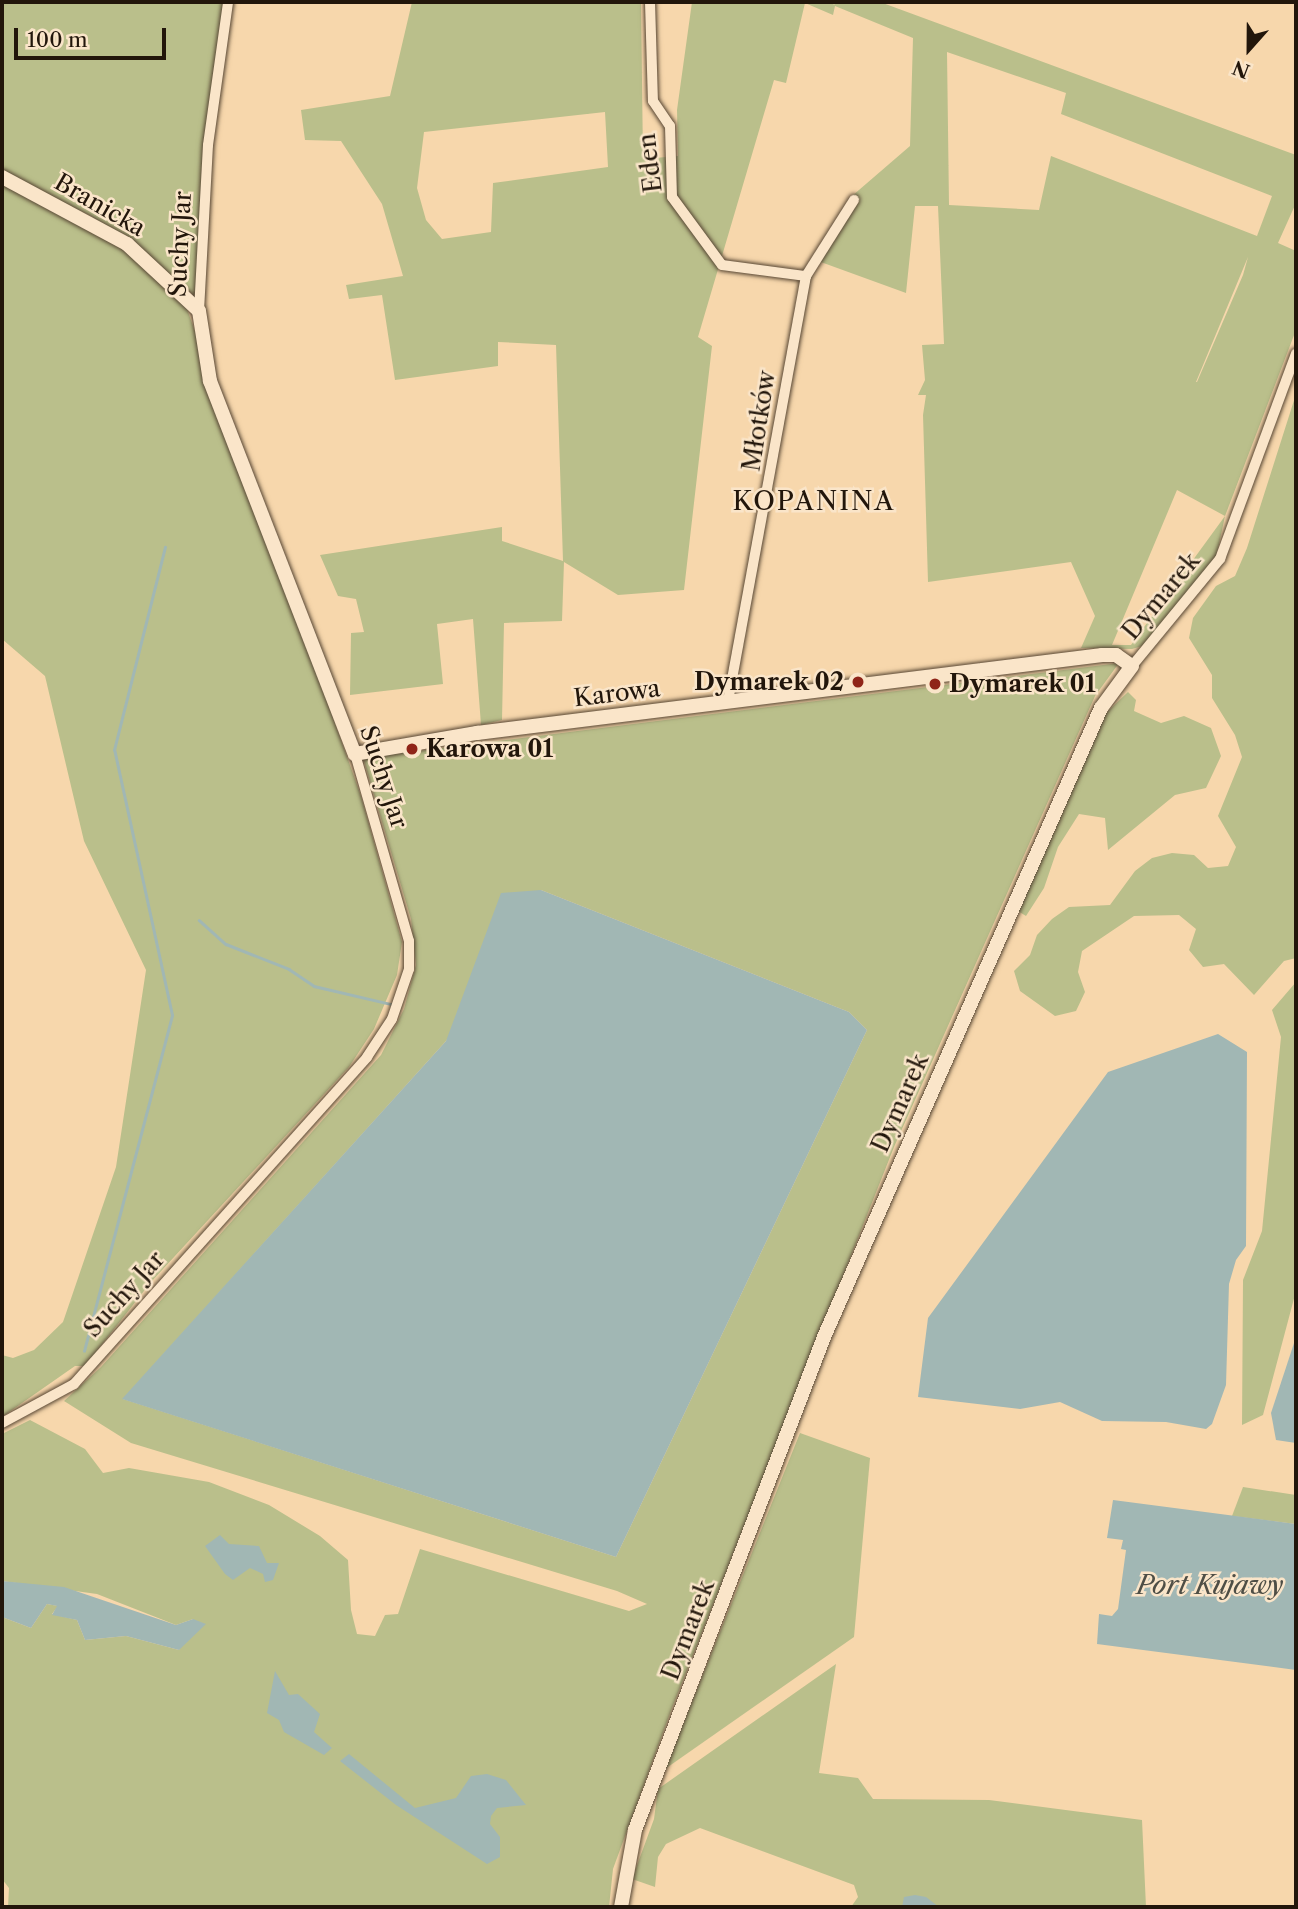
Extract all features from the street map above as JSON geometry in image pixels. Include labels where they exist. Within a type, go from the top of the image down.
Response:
[{"type":"street","name":"Suchy Jar","points":[[2,1423],[74,1384],[368,1057],[392,1019],[409,969],[409,941],[355,754],[210,381],[199,311],[208,145],[228,2]]},
{"type":"street","name":"Eden","points":[[650,2],[653,102],[670,126],[672,197],[722,265],[806,276]]},
{"type":"street","name":"Branicka","points":[[2,177],[127,244],[199,311]]},
{"type":"street","name":"Młotków","points":[[728,701],[806,276],[854,200]]},
{"type":"street","name":"Dymarek","points":[[621,1907],[635,1830],[824,1336],[1101,708],[1220,559],[1296,355]]},
{"type":"street","name":"Karowa","points":[[355,754],[477,733],[1105,654],[1118,656],[1132,666]]},
{"type":"green space","points":[[2,2],[224,2],[195,296],[135,245],[91,216],[2,173]]},
{"type":"green space","points":[[412,2],[641,2],[643,159],[678,156],[677,110],[692,2],[832,2],[834,5],[836,2],[880,2],[1296,155],[1296,203],[1278,243],[1296,251],[1296,330],[1225,516],[1216,558],[1142,646],[1132,649],[1081,648],[1095,616],[1071,562],[928,582],[923,415],[926,395],[918,395],[925,380],[922,345],[944,344],[938,206],[915,206],[906,293],[818,261],[859,202],[852,196],[910,146],[913,38],[835,6],[833,15],[805,3],[786,83],[774,80],[698,337],[712,346],[684,590],[618,595],[564,562],[562,621],[504,623],[502,720],[481,725],[473,619],[437,624],[443,684],[350,695],[351,633],[364,632],[356,599],[338,596],[320,555],[502,527],[502,541],[563,561],[556,345],[498,342],[498,366],[395,380],[382,295],[349,299],[346,285],[403,276],[382,204],[341,141],[305,140],[301,110],[390,96]],"holes":[[[947,52],[1066,93],[1061,114],[1272,196],[1257,236],[1051,156],[1039,210],[949,205]],[[605,112],[608,167],[493,183],[491,232],[442,239],[426,220],[417,188],[424,132]],[[1248,257],[1243,275],[1196,382]],[[1177,490],[1225,516],[1131,645],[1112,645]]]},
{"type":"green space","points":[[2,184],[123,248],[187,309],[361,796],[402,942],[397,975],[374,1029],[349,1067],[151,1282],[85,1366],[75,1366],[2,1417],[2,1355],[13,1358],[34,1350],[63,1322],[116,1167],[146,970],[84,841],[45,676],[2,639]]},
{"type":"green space","points":[[1296,394],[1296,958],[1284,961],[1254,995],[1224,964],[1203,967],[1189,950],[1196,929],[1179,915],[1134,916],[1082,951],[1078,972],[1085,992],[1076,1011],[1055,1016],[1020,991],[1014,971],[1030,955],[1037,935],[1052,919],[1069,907],[1110,905],[1135,871],[1152,858],[1172,853],[1194,855],[1208,868],[1228,866],[1236,847],[1218,816],[1242,757],[1235,735],[1212,698],[1212,675],[1189,638],[1193,618],[1216,586],[1235,576],[1247,548]]},
{"type":"green space","points":[[1119,663],[1095,696],[894,1147],[672,1708],[613,1869],[609,1907],[8,1907],[9,1888],[2,1879],[2,1617],[31,1628],[47,1604],[58,1606],[52,1614],[77,1620],[85,1640],[126,1636],[179,1650],[193,1619],[176,1625],[97,1594],[2,1581],[2,1434],[30,1420],[85,1449],[103,1473],[129,1468],[209,1482],[269,1505],[320,1536],[348,1560],[351,1610],[357,1634],[375,1636],[385,1615],[398,1614],[420,1549],[629,1611],[647,1604],[617,1591],[131,1443],[64,1401],[101,1367],[381,1055],[404,1009],[416,965],[411,919],[363,758]],"holes":[[[541,890],[849,1012],[867,1030],[616,1557],[123,1399],[446,1041]]]},
{"type":"green space","points":[[1128,692],[1136,700],[1134,711],[1161,723],[1184,716],[1211,728],[1221,756],[1206,788],[1175,795],[1108,850],[1105,818],[1079,814],[1058,847],[1044,888],[1026,916],[1018,911],[1106,713]]},
{"type":"green space","points":[[1296,982],[1296,1291],[1263,1415],[1242,1425],[1243,1280],[1262,1231],[1281,1037],[1272,1010]]},
{"type":"green space","points":[[800,1433],[870,1458],[854,1637],[665,1769]]},
{"type":"green space","points":[[1243,1487],[1296,1495],[1296,1524],[1232,1516]]},
{"type":"green space","points":[[836,1664],[819,1773],[858,1778],[873,1799],[989,1800],[1142,1820],[1146,1907],[851,1907],[858,1897],[854,1885],[700,1828],[666,1844],[658,1857],[655,1887],[632,1879],[654,1819],[658,1789]]},
{"type":"water","points":[[541,890],[849,1012],[867,1030],[616,1557],[122,1399],[446,1041],[501,893]]},
{"type":"water","points":[[1218,1034],[1247,1052],[1246,1246],[1236,1260],[1229,1284],[1226,1385],[1212,1424],[1206,1429],[1166,1422],[1102,1421],[1060,1402],[1020,1409],[918,1397],[928,1318],[1108,1072]]},
{"type":"water","points":[[1296,1337],[1296,1443],[1276,1440],[1271,1413]]},
{"type":"water","name":"Port Kujawy","points":[[1113,1500],[1296,1524],[1296,1670],[1097,1644],[1099,1614],[1112,1616],[1118,1609],[1126,1550],[1121,1549],[1123,1540],[1107,1538]]},
{"type":"water","points":[[220,1535],[229,1544],[259,1546],[267,1563],[279,1563],[273,1580],[265,1582],[263,1574],[250,1568],[233,1580],[225,1574],[205,1546]]},
{"type":"water","points":[[2,1581],[64,1587],[176,1625],[193,1619],[206,1624],[179,1650],[126,1636],[85,1640],[77,1620],[52,1615],[57,1606],[47,1604],[31,1628],[2,1617]]},
{"type":"water","points":[[275,1671],[289,1695],[298,1694],[320,1714],[314,1732],[332,1748],[324,1755],[284,1732],[279,1720],[267,1713]]},
{"type":"water","points":[[349,1754],[415,1808],[456,1798],[471,1776],[487,1774],[506,1780],[526,1805],[497,1808],[491,1816],[490,1824],[500,1837],[500,1857],[487,1864],[396,1805],[340,1761]]},
{"type":"water","points":[[904,1897],[926,1897],[939,1907],[902,1907]]},
{"type":"waterway","points":[[84,1351],[172,1015],[114,750],[165,547]]},
{"type":"waterway","points":[[199,920],[226,944],[289,969],[314,986],[391,1004]]},
{"type":"place","name":"Dymarek 02","points":[[858,682]]},
{"type":"place","name":"Dymarek 01","points":[[935,684]]},
{"type":"place","name":"Karowa 01","points":[[412,749]]},
{"type":"district","name":"KOPANINA","points":[[814,502]]}]
